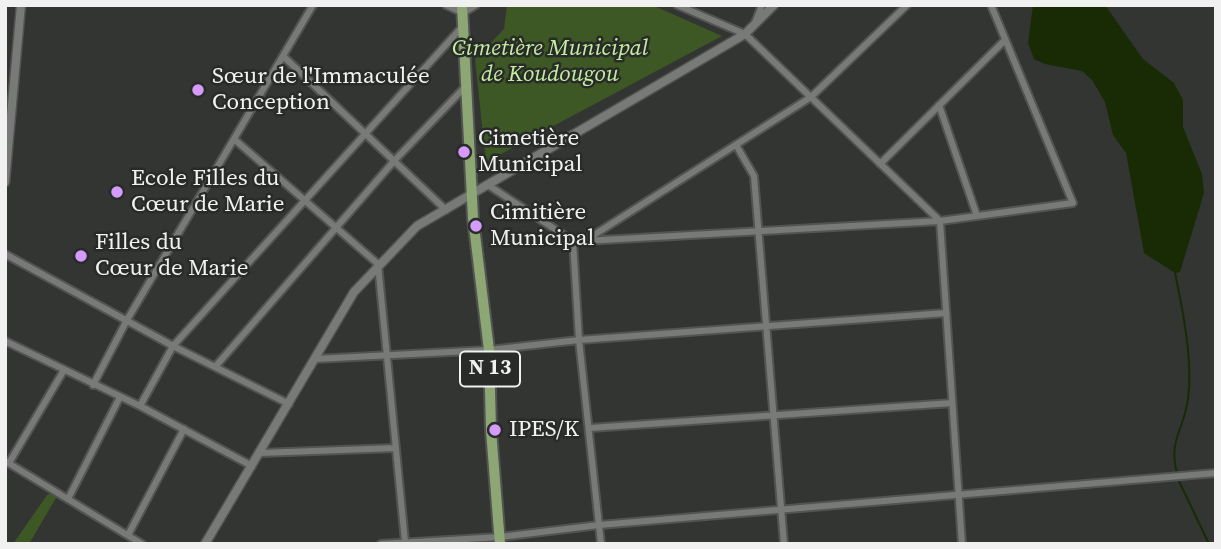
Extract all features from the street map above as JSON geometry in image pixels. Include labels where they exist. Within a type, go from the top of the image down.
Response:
[{"type":"main road","name":"N 13","points":[[462,9],[472,194],[489,350],[491,430],[500,540]]},
{"type":"street","points":[[5,182],[21,5]]},
{"type":"street","points":[[93,385],[128,320],[313,5]]},
{"type":"street","points":[[446,5],[462,9],[476,5]]},
{"type":"street","points":[[677,5],[745,34],[940,221],[962,544]]},
{"type":"street","points":[[754,25],[762,5]]},
{"type":"street","points":[[205,544],[348,300],[378,264],[418,226],[745,34],[774,5]]},
{"type":"street","points":[[584,241],[811,97],[907,5]]},
{"type":"street","points":[[488,185],[573,241],[940,221],[1073,203],[991,5]]},
{"type":"street","points":[[140,407],[173,346],[463,25]]},
{"type":"street","points":[[880,163],[1005,40]]},
{"type":"street","points":[[283,56],[446,209]]},
{"type":"street","points":[[215,367],[394,161],[466,85]]},
{"type":"street","points":[[939,105],[976,216]]},
{"type":"street","points":[[234,139],[378,264],[389,354],[405,542]]},
{"type":"street","points":[[736,145],[754,176],[784,544]]},
{"type":"street","points":[[573,241],[579,340],[601,544]]},
{"type":"street","points":[[5,254],[173,346],[289,404]]},
{"type":"street","points":[[315,359],[489,350],[579,340],[946,313]]},
{"type":"street","points":[[5,341],[184,429],[252,466]]},
{"type":"street","points":[[64,370],[7,462],[142,544]]},
{"type":"street","points":[[68,499],[120,397]]},
{"type":"street","points":[[590,428],[952,403]]},
{"type":"street","points":[[128,535],[184,429]]},
{"type":"street","points":[[260,453],[396,448]]},
{"type":"street","points":[[381,544],[500,540],[599,525],[782,512],[1216,474]]},
{"type":"green space","name":"Cimetière Municipal de Koudougou","points":[[507,5],[652,5],[722,36],[486,162],[475,59],[504,29]]},
{"type":"green space","points":[[53,493],[56,498],[29,544],[13,544],[47,495]]},
{"type":"shaded area","points":[[1033,5],[1105,5],[1143,59],[1174,83],[1183,100],[1183,127],[1202,174],[1204,193],[1180,272],[1175,273],[1144,253],[1126,153],[1113,135],[1105,102],[1092,80],[1082,71],[1045,64],[1034,59],[1028,43]]},
{"type":"waterway","points":[[1175,273],[1184,320],[1189,369],[1186,410],[1175,443],[1177,473]]},
{"type":"waterway","points":[[1178,479],[1209,544]]},
{"type":"place","name":"Sœur de l'Immaculée Conception","points":[[198,90]]},
{"type":"place","name":"Cimetière Municipal","points":[[464,152]]},
{"type":"place","name":"Ecole Filles du Cœur de Marie","points":[[117,192]]},
{"type":"place","name":"Cimitière Municipal","points":[[476,226]]},
{"type":"place","name":"Filles du Cœur de Marie","points":[[81,256]]},
{"type":"place","name":"IPES/K","points":[[495,430]]}]
